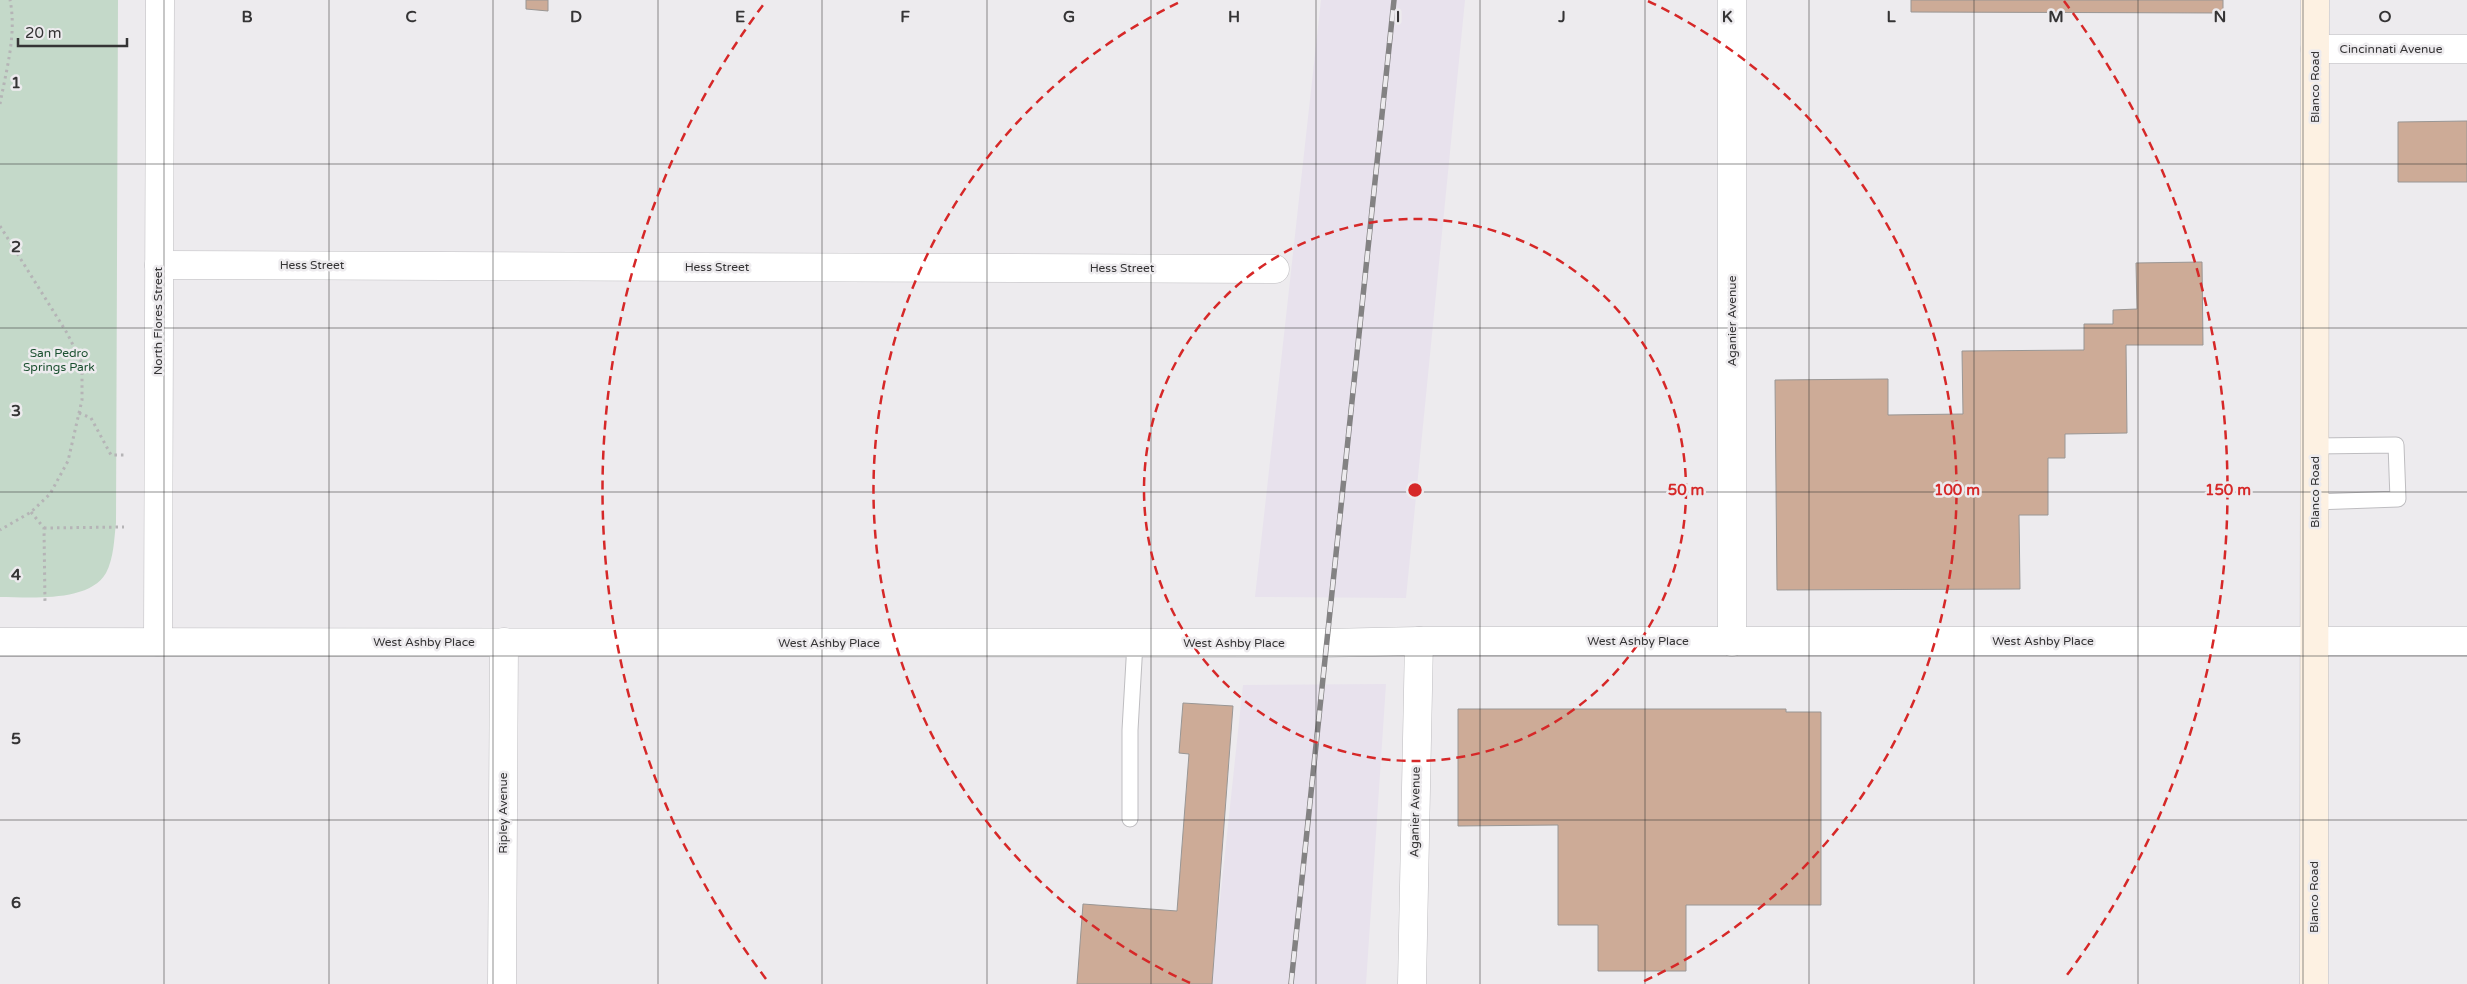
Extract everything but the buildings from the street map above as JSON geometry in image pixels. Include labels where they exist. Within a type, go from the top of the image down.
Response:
[{"type":"main road","name":"Blanco Road","points":[[2314,984],[2315,0]]},
{"type":"street","name":"North Flores Street","points":[[158,642],[160,0]]},
{"type":"street","name":"Aganier Avenue","points":[[1732,0],[1732,642]]},
{"type":"street","name":"Cincinnati Avenue","points":[[2315,48],[2467,49]]},
{"type":"street","name":"Hess Street","points":[[158,265],[1275,269]]},
{"type":"street","name":"Aganier Avenue","points":[[1412,984],[1418,641]]},
{"type":"street","name":"West Ashby Place","points":[[0,642],[2467,641]]},
{"type":"street","name":"Ripley Avenue","points":[[502,984],[504,642]]},
{"type":"lane","points":[[2315,446],[2396,445],[2398,499],[2315,502]]},
{"type":"lane","points":[[1130,819],[1130,730],[1135,643]]},
{"type":"path","points":[[0,104],[10,51],[13,13],[10,0]]},
{"type":"path","points":[[0,226],[67,333],[82,363],[82,400],[68,461],[50,494],[31,512],[0,530]]},
{"type":"path","points":[[79,413],[91,418],[111,455],[124,455]]},
{"type":"path","points":[[31,512],[44,528],[46,604]]},
{"type":"path","points":[[44,528],[124,527]]},
{"type":"shaded area","points":[[1321,0],[1465,0],[1406,598],[1255,597]]},
{"type":"shaded area","points":[[1386,684],[1366,984],[1211,984],[1243,685]]},
{"type":"green space","name":"San Pedro Springs Park","points":[[0,0],[118,0],[116,523],[112,555],[106,573],[98,583],[86,589],[73,594],[58,596],[0,597]]},
{"type":"railway","points":[[1291,984],[1394,0]]}]
